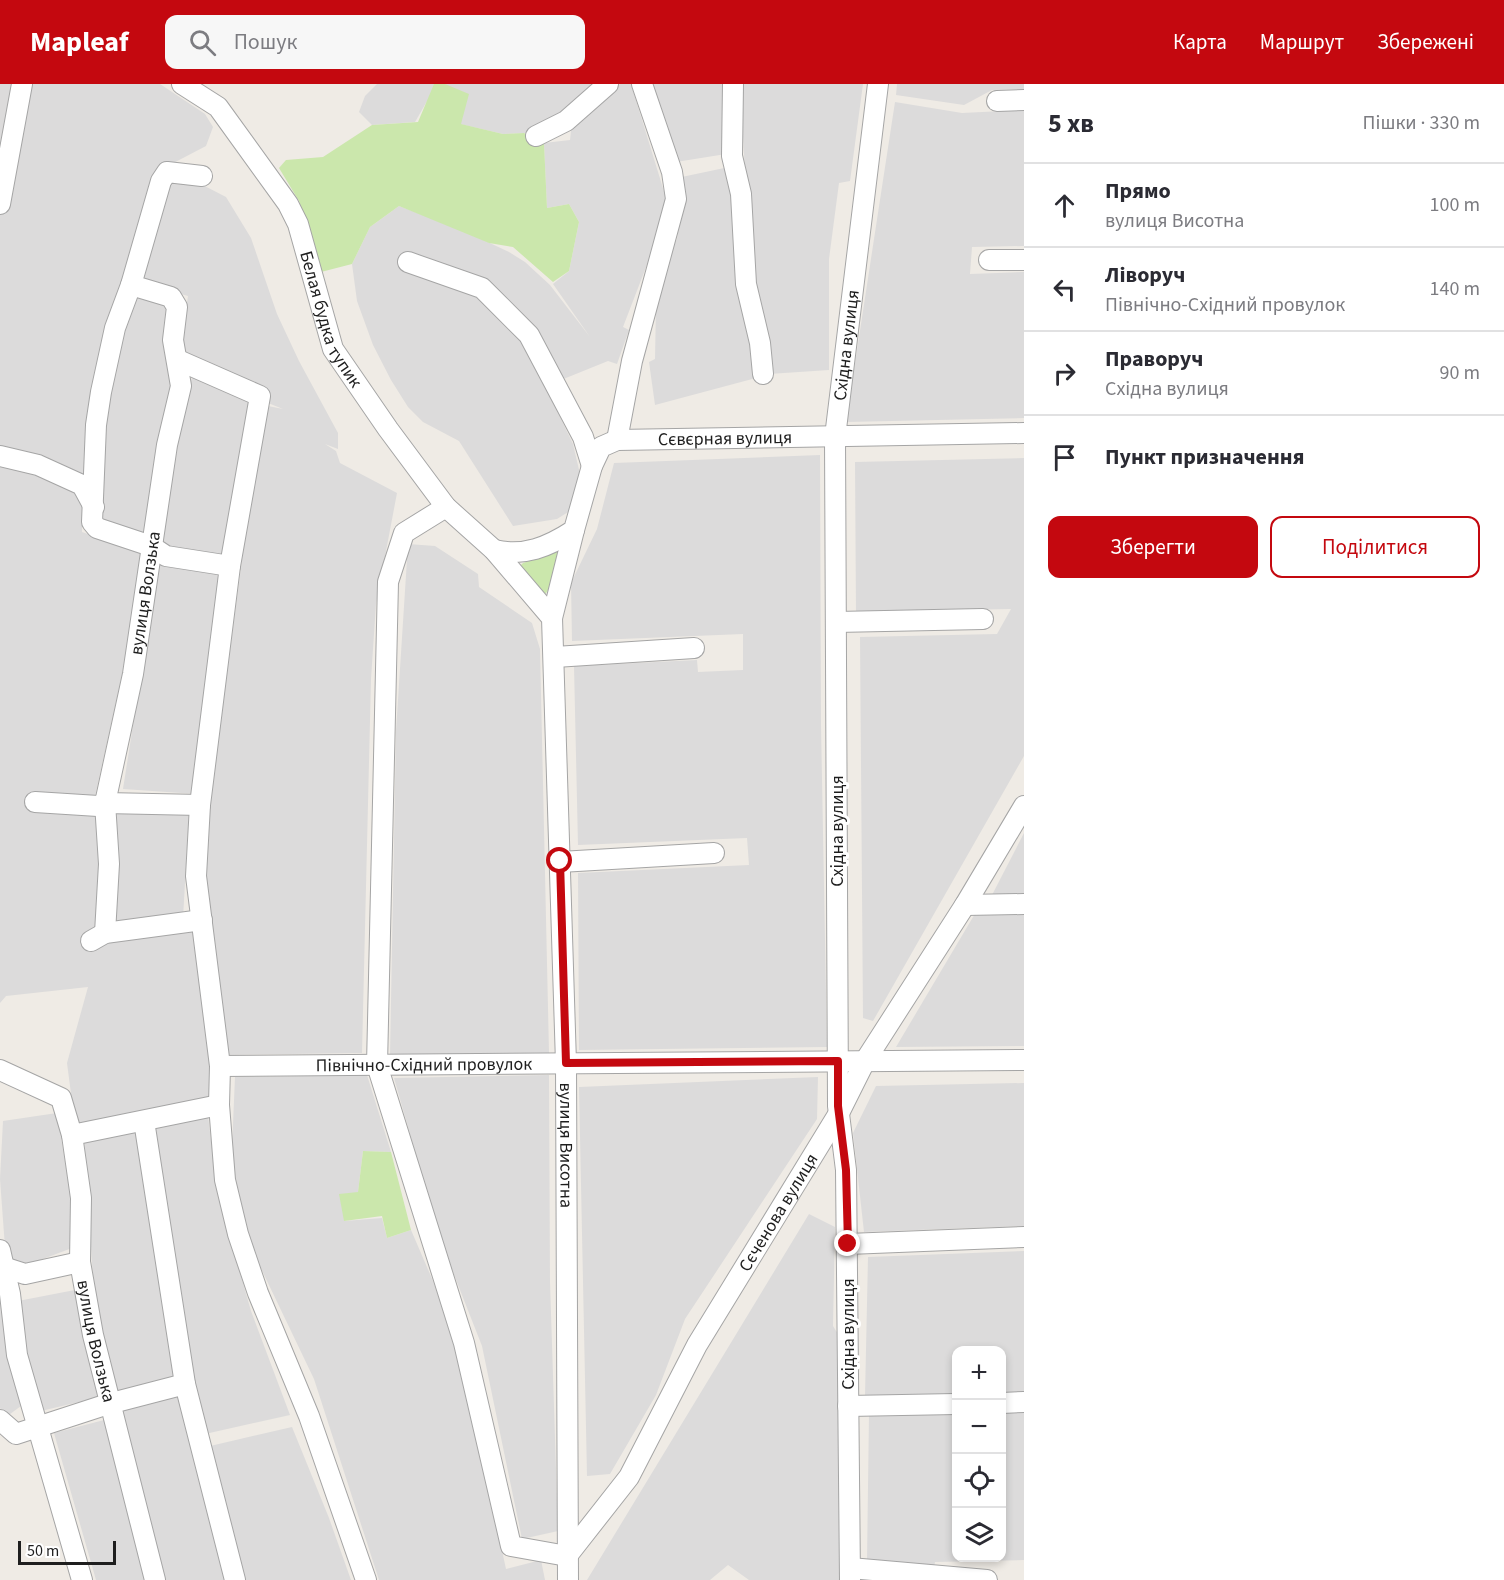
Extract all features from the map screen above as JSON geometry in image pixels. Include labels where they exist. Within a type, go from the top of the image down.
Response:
[{"type":"street","points":[[0,204],[22,84]]},
{"type":"street","name":"Белая будка тупик","points":[[182,84],[218,107],[279,188],[298,224],[333,349],[446,507],[494,550]]},
{"type":"street","points":[[536,136],[566,122],[608,84]]},
{"type":"street","points":[[494,550],[512,554],[537,550],[574,530],[592,466],[601,447],[617,440],[633,361],[676,199],[672,172],[642,84]]},
{"type":"street","points":[[733,84],[732,156],[741,195],[746,284],[760,343],[763,374]]},
{"type":"street","name":"Східна вулиця","points":[[850,1574],[848,1244],[846,1170],[839,1113],[838,1061],[835,437],[878,84]]},
{"type":"street","points":[[997,100],[1024,100]]},
{"type":"street","points":[[202,176],[167,172],[161,181],[131,285],[115,328],[101,392],[94,464],[92,522],[97,528],[151,546],[166,556],[230,566]]},
{"type":"street","points":[[989,261],[1024,260]]},
{"type":"street","points":[[408,262],[482,288],[529,335],[583,437],[592,466]]},
{"type":"street","name":"вулиця Волзька","points":[[131,285],[171,297],[177,307],[173,340],[181,386],[167,445],[133,674],[105,803],[109,864],[98,937],[202,920]]},
{"type":"street","points":[[178,360],[260,396],[230,566],[200,805],[196,876],[220,1066],[219,1105],[225,1180],[238,1234],[258,1293],[309,1416],[366,1580]]},
{"type":"street","name":"Сєвєрная вулиця","points":[[617,440],[1024,433]]},
{"type":"street","points":[[0,456],[38,465],[82,485],[94,507]]},
{"type":"street","points":[[446,507],[404,533],[388,582],[377,1065],[464,1343],[511,1546],[567,1556]]},
{"type":"street","name":"вулиця Висотна","points":[[568,1580],[566,1063],[552,618],[574,530]]},
{"type":"street","points":[[494,550],[552,618]]},
{"type":"street","points":[[836,622],[983,619]]},
{"type":"street","points":[[555,657],[694,648]]},
{"type":"street","points":[[35,802],[98,806],[105,803],[200,805]]},
{"type":"street","name":"Сєченова вулиця","points":[[567,1556],[629,1477],[697,1345],[839,1113],[865,1061],[965,905],[1024,806]]},
{"type":"street","points":[[560,861],[714,853]]},
{"type":"street","points":[[965,905],[1024,904]]},
{"type":"street","name":"Північно-Східний провулок","points":[[220,1066],[1024,1060]]},
{"type":"street","name":"вулиця Волзька","points":[[1,1074],[61,1098],[72,1136],[81,1198],[80,1262],[108,1404],[155,1580]]},
{"type":"street","points":[[72,1136],[219,1105]]},
{"type":"street","points":[[144,1121],[185,1384],[235,1580]]},
{"type":"street","points":[[848,1244],[1024,1237]]},
{"type":"street","points":[[1,1261],[26,1274],[80,1262]]},
{"type":"street","points":[[1,1261],[10,1294],[17,1355],[82,1580]]},
{"type":"street","points":[[0,1420],[16,1434],[108,1404],[185,1384]]},
{"type":"street","points":[[1006,1403],[1024,1402]]},
{"type":"street","points":[[848,1406],[952,1404]]},
{"type":"street","points":[[850,1574],[987,1580]]},
{"type":"shaded area","points":[[0,84],[160,84],[205,114],[213,127],[206,146],[160,170],[82,518],[82,532],[144,553],[122,675],[94,801],[103,857],[98,922],[197,924],[214,1059],[210,1095],[204,1100],[75,1124],[67,1063],[88,987],[6,996],[0,1003]]},
{"type":"shaded area","points":[[377,84],[437,84],[415,122],[372,125],[359,112],[365,96]]},
{"type":"shaded area","points":[[445,84],[592,84],[564,113],[527,133],[503,134],[460,124]]},
{"type":"shaded area","points":[[620,84],[631,84],[666,198],[658,236],[623,327],[629,330],[617,364],[608,361],[561,380],[535,333],[486,281],[418,257],[407,256],[402,265],[405,269],[472,289],[521,336],[573,444],[580,474],[573,509],[557,519],[513,526],[459,441],[423,422],[408,407],[391,380],[373,345],[357,301],[352,264],[370,227],[399,206],[460,229],[525,262],[550,285],[590,337],[553,284],[569,271],[579,222],[569,204],[547,208],[544,143],[570,140],[572,122]]},
{"type":"shaded area","points":[[648,84],[727,84],[726,154],[676,162]]},
{"type":"shaded area","points":[[740,84],[863,84],[850,181],[839,183],[829,259],[829,370],[769,374],[749,241]]},
{"type":"shaded area","points":[[897,84],[1024,84],[1024,89],[992,90],[964,105],[896,95]]},
{"type":"shaded area","points":[[895,102],[962,113],[1024,110],[1024,246],[972,247],[970,274],[1024,272],[1024,418],[846,422]]},
{"type":"shaded area","points":[[729,167],[756,378],[655,405],[649,362],[655,359],[656,306],[662,269],[677,239],[683,201],[677,178]]},
{"type":"shaded area","points":[[176,179],[195,181],[226,197],[251,238],[277,314],[299,361],[338,433],[338,449],[325,444],[336,451],[340,463],[397,493],[376,604],[371,679],[362,1053],[226,1055],[206,873],[211,794],[246,530],[268,406],[283,409],[268,403],[187,354],[181,340],[188,296],[140,282],[167,184]]},
{"type":"shaded area","points":[[134,294],[172,304],[174,400],[153,465],[152,501],[142,536],[100,522],[103,418],[117,347]]},
{"type":"shaded area","points":[[194,373],[253,399],[224,560],[157,544],[187,390]]},
{"type":"shaded area","points":[[820,455],[821,725],[827,1047],[579,1050],[578,873],[749,865],[747,838],[578,845],[574,666],[697,660],[698,672],[743,670],[743,634],[572,641],[571,583],[597,529],[614,463]]},
{"type":"shaded area","points":[[1024,458],[1024,756],[873,1021],[863,1018],[860,637],[997,634],[1011,609],[856,612],[855,462]]},
{"type":"shaded area","points":[[408,544],[435,546],[478,574],[479,587],[532,623],[540,649],[549,1053],[390,1056],[396,731]]},
{"type":"shaded area","points":[[159,560],[222,571],[196,794],[123,789]]},
{"type":"shaded area","points":[[114,807],[189,812],[183,918],[114,926]]},
{"type":"shaded area","points":[[1024,833],[1024,894],[992,895]]},
{"type":"shaded area","points":[[1024,911],[1024,1046],[896,1047],[976,912]]},
{"type":"shaded area","points":[[367,1075],[391,1152],[363,1151],[358,1192],[344,1221],[382,1218],[387,1238],[411,1230],[433,1281],[460,1358],[506,1569],[541,1560],[545,1580],[379,1580],[314,1379],[245,1235],[236,1201],[232,1148],[235,1077]]},
{"type":"shaded area","points":[[549,1075],[550,1282],[558,1531],[522,1539],[482,1346],[440,1239],[394,1078]]},
{"type":"shaded area","points":[[818,1077],[817,1119],[685,1319],[656,1395],[610,1474],[587,1476],[579,1087]]},
{"type":"shaded area","points":[[1024,1083],[1024,1226],[864,1232],[853,1133],[876,1086]]},
{"type":"shaded area","points":[[57,1113],[73,1209],[72,1248],[27,1265],[6,1261],[0,1179],[3,1121]]},
{"type":"shaded area","points":[[208,1116],[218,1195],[251,1311],[290,1415],[205,1434],[188,1360],[153,1128]]},
{"type":"shaded area","points":[[139,1130],[176,1378],[115,1394],[94,1294],[84,1138]]},
{"type":"shaded area","points":[[809,1214],[835,1227],[833,1326],[838,1334],[840,1580],[749,1580],[728,1565],[710,1580],[587,1580]]},
{"type":"shaded area","points":[[1024,1251],[1024,1393],[1006,1393],[1006,1346],[952,1346],[952,1394],[865,1396],[868,1257]]},
{"type":"shaded area","points":[[0,1283],[25,1403],[6,1417],[0,1408]]},
{"type":"shaded area","points":[[80,1289],[100,1397],[41,1411],[25,1359],[18,1301]]},
{"type":"shaded area","points":[[179,1391],[230,1580],[164,1580],[118,1408]]},
{"type":"shaded area","points":[[1006,1411],[1024,1411],[1024,1560],[1006,1560]]},
{"type":"shaded area","points":[[952,1412],[952,1562],[935,1562],[934,1568],[867,1561],[869,1414]]},
{"type":"shaded area","points":[[108,1419],[150,1580],[96,1580],[54,1433]]},
{"type":"shaded area","points":[[292,1427],[351,1580],[244,1580],[206,1447]]},
{"type":"green space","points":[[434,84],[445,84],[469,94],[461,124],[503,134],[524,133],[544,143],[547,208],[569,204],[579,222],[569,271],[553,282],[513,247],[489,243],[399,206],[370,227],[352,264],[321,272],[299,201],[279,168],[286,160],[323,157],[372,125],[418,122]]},
{"type":"green space","points":[[559,551],[550,587],[544,596],[518,568],[523,563]]},
{"type":"green space","points":[[363,1151],[391,1152],[411,1230],[387,1238],[382,1216],[344,1221],[339,1194],[358,1192]]},
{"type":"route","points":[[560,861],[566,1063],[838,1061],[838,1106],[846,1170],[848,1244]]}]
